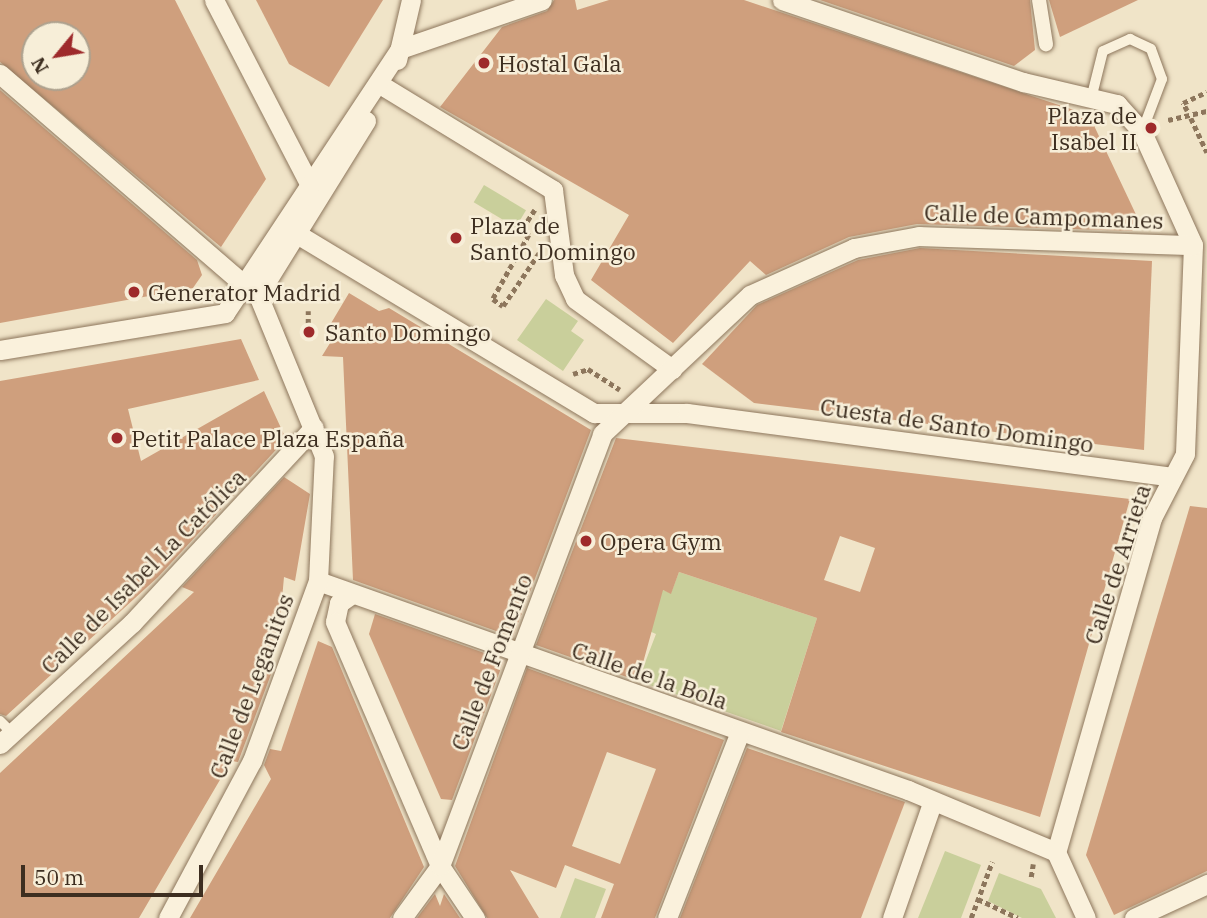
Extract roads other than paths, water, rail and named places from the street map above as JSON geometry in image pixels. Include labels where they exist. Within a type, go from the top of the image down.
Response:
[{"type":"street","points":[[214,0],[310,181],[316,202]]},
{"type":"street","points":[[251,293],[310,181],[400,49],[444,29],[542,0]]},
{"type":"street","points":[[782,0],[1023,82],[1092,95],[1126,111],[1142,132],[1193,246]]},
{"type":"street","points":[[1039,0],[1046,44]]},
{"type":"street","points":[[410,3],[427,25],[444,29]]},
{"type":"street","points":[[0,350],[225,313],[251,293],[297,234],[386,88],[400,49],[410,3]]},
{"type":"street","points":[[0,74],[251,293],[314,427],[324,456],[318,581]]},
{"type":"street","points":[[386,88],[553,190],[564,275],[575,299],[672,369]]},
{"type":"street","points":[[297,234],[310,181]]},
{"type":"street","points":[[297,234],[594,413],[615,416]]},
{"type":"street","name":"Calle de Campomanes","points":[[615,416],[672,369],[750,295],[854,248],[919,236],[1193,246]]},
{"type":"street","name":"Calle de Arrieta","points":[[1056,852],[1152,518],[1185,454],[1193,246]]},
{"type":"street","name":"Cuesta de Santo Domingo","points":[[615,416],[687,413],[1171,477]]},
{"type":"street","name":"Calle de Fomento","points":[[402,918],[440,866],[602,434],[615,416]]},
{"type":"street","name":"Calle de Isabel La Católica","points":[[4,733],[132,623],[314,427]]},
{"type":"street","name":"Calle de la Bola","points":[[318,581],[520,656],[740,732],[1056,852]]},
{"type":"street","name":"Calle de Leganitos","points":[[168,918],[252,761],[318,581]]},
{"type":"street","points":[[352,594],[339,603],[335,622],[440,866],[475,918]]},
{"type":"street","points":[[305,616],[335,622]]},
{"type":"street","points":[[667,918],[740,732]]},
{"type":"street","points":[[892,918],[932,803]]},
{"type":"street","points":[[1056,852],[1086,918]]},
{"type":"street","points":[[1134,918],[1207,884]]},
{"type":"lane","points":[[1092,95],[1103,51],[1129,40],[1151,49],[1162,79],[1142,132]]},
{"type":"place","name":"Hostal Gala","points":[[484,63]]},
{"type":"place","name":"Plaza de Isabel II","points":[[1151,128]]},
{"type":"place","name":"Plaza de Santo Domingo","points":[[456,238]]},
{"type":"place","name":"Generator Madrid","points":[[134,292]]},
{"type":"place","name":"Santo Domingo","points":[[309,332]]},
{"type":"place","name":"Petit Palace Plaza España","points":[[117,438]]},
{"type":"place","name":"Opera Gym","points":[[586,541]]}]
